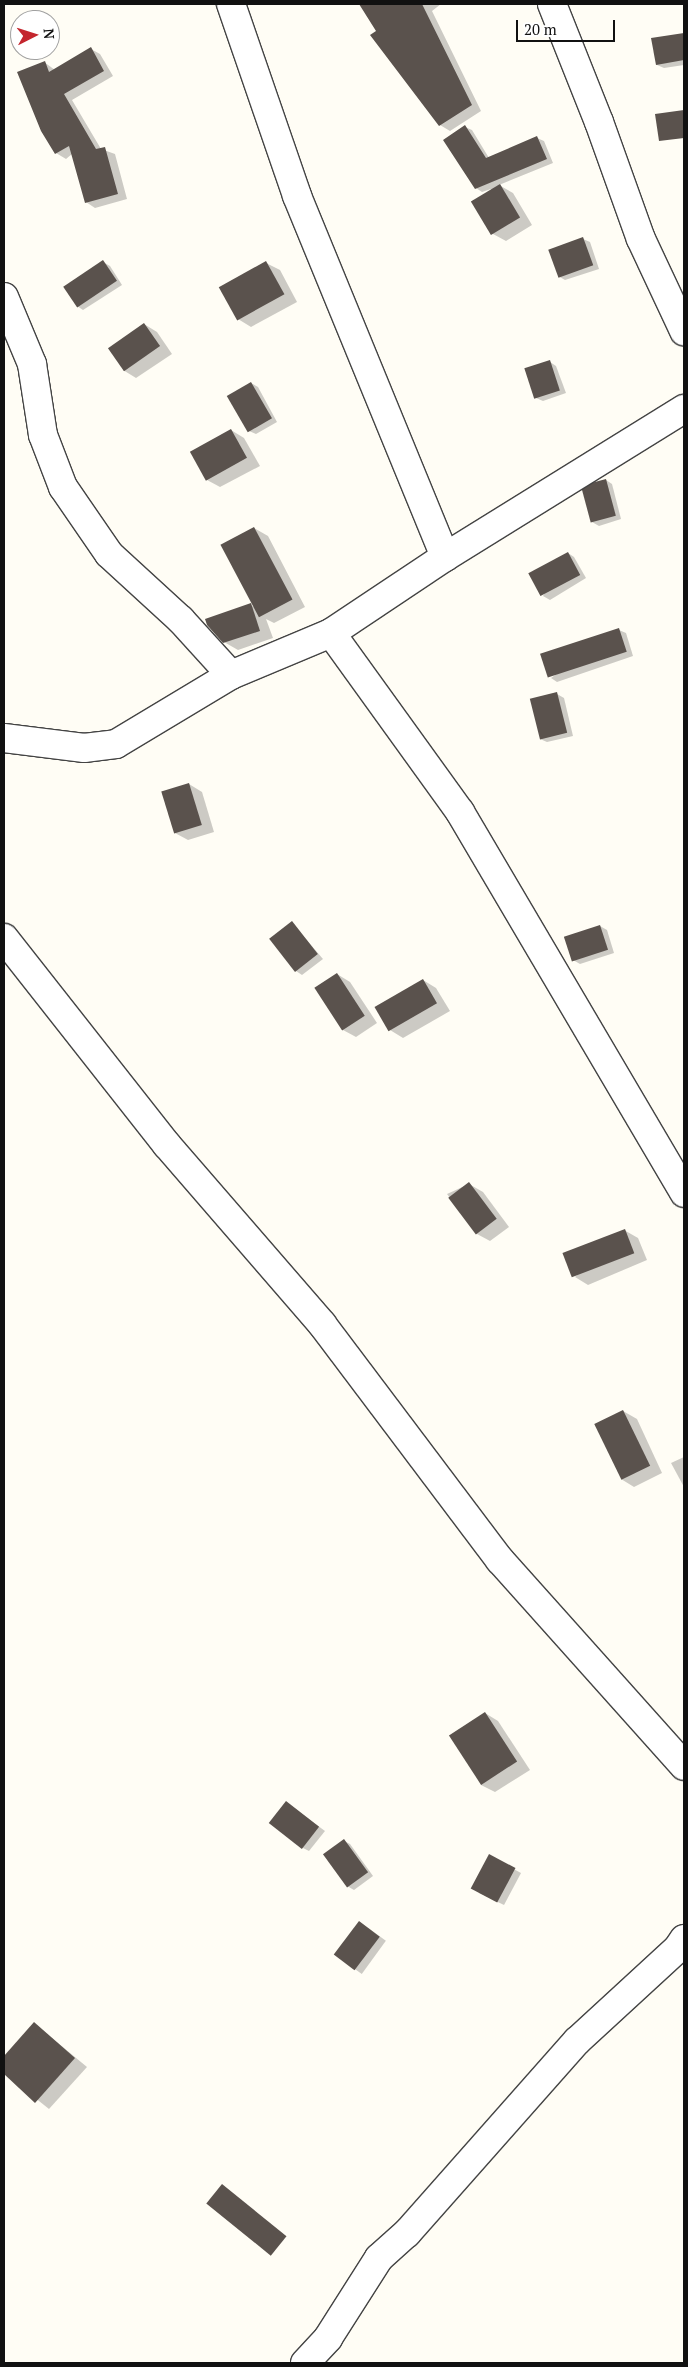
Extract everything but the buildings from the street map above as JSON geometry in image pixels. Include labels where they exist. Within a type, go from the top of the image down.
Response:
[{"type":"street","points":[[230,4],[298,196],[445,557]]},
{"type":"street","points":[[552,4],[599,122],[641,239],[684,330]]},
{"type":"street","points":[[4,297],[32,364],[42,434],[62,487],[109,554],[182,620],[232,675]]},
{"type":"street","points":[[4,738],[84,748],[116,744],[232,675],[331,633],[445,557],[684,409]]},
{"type":"street","points":[[331,633],[460,812],[684,1193]]},
{"type":"street","points":[[4,938],[167,1144],[322,1324],[500,1560],[684,1766]]},
{"type":"street","points":[[305,2363],[328,2338],[379,2258],[407,2233],[577,2041],[678,1948],[684,1939]]}]
